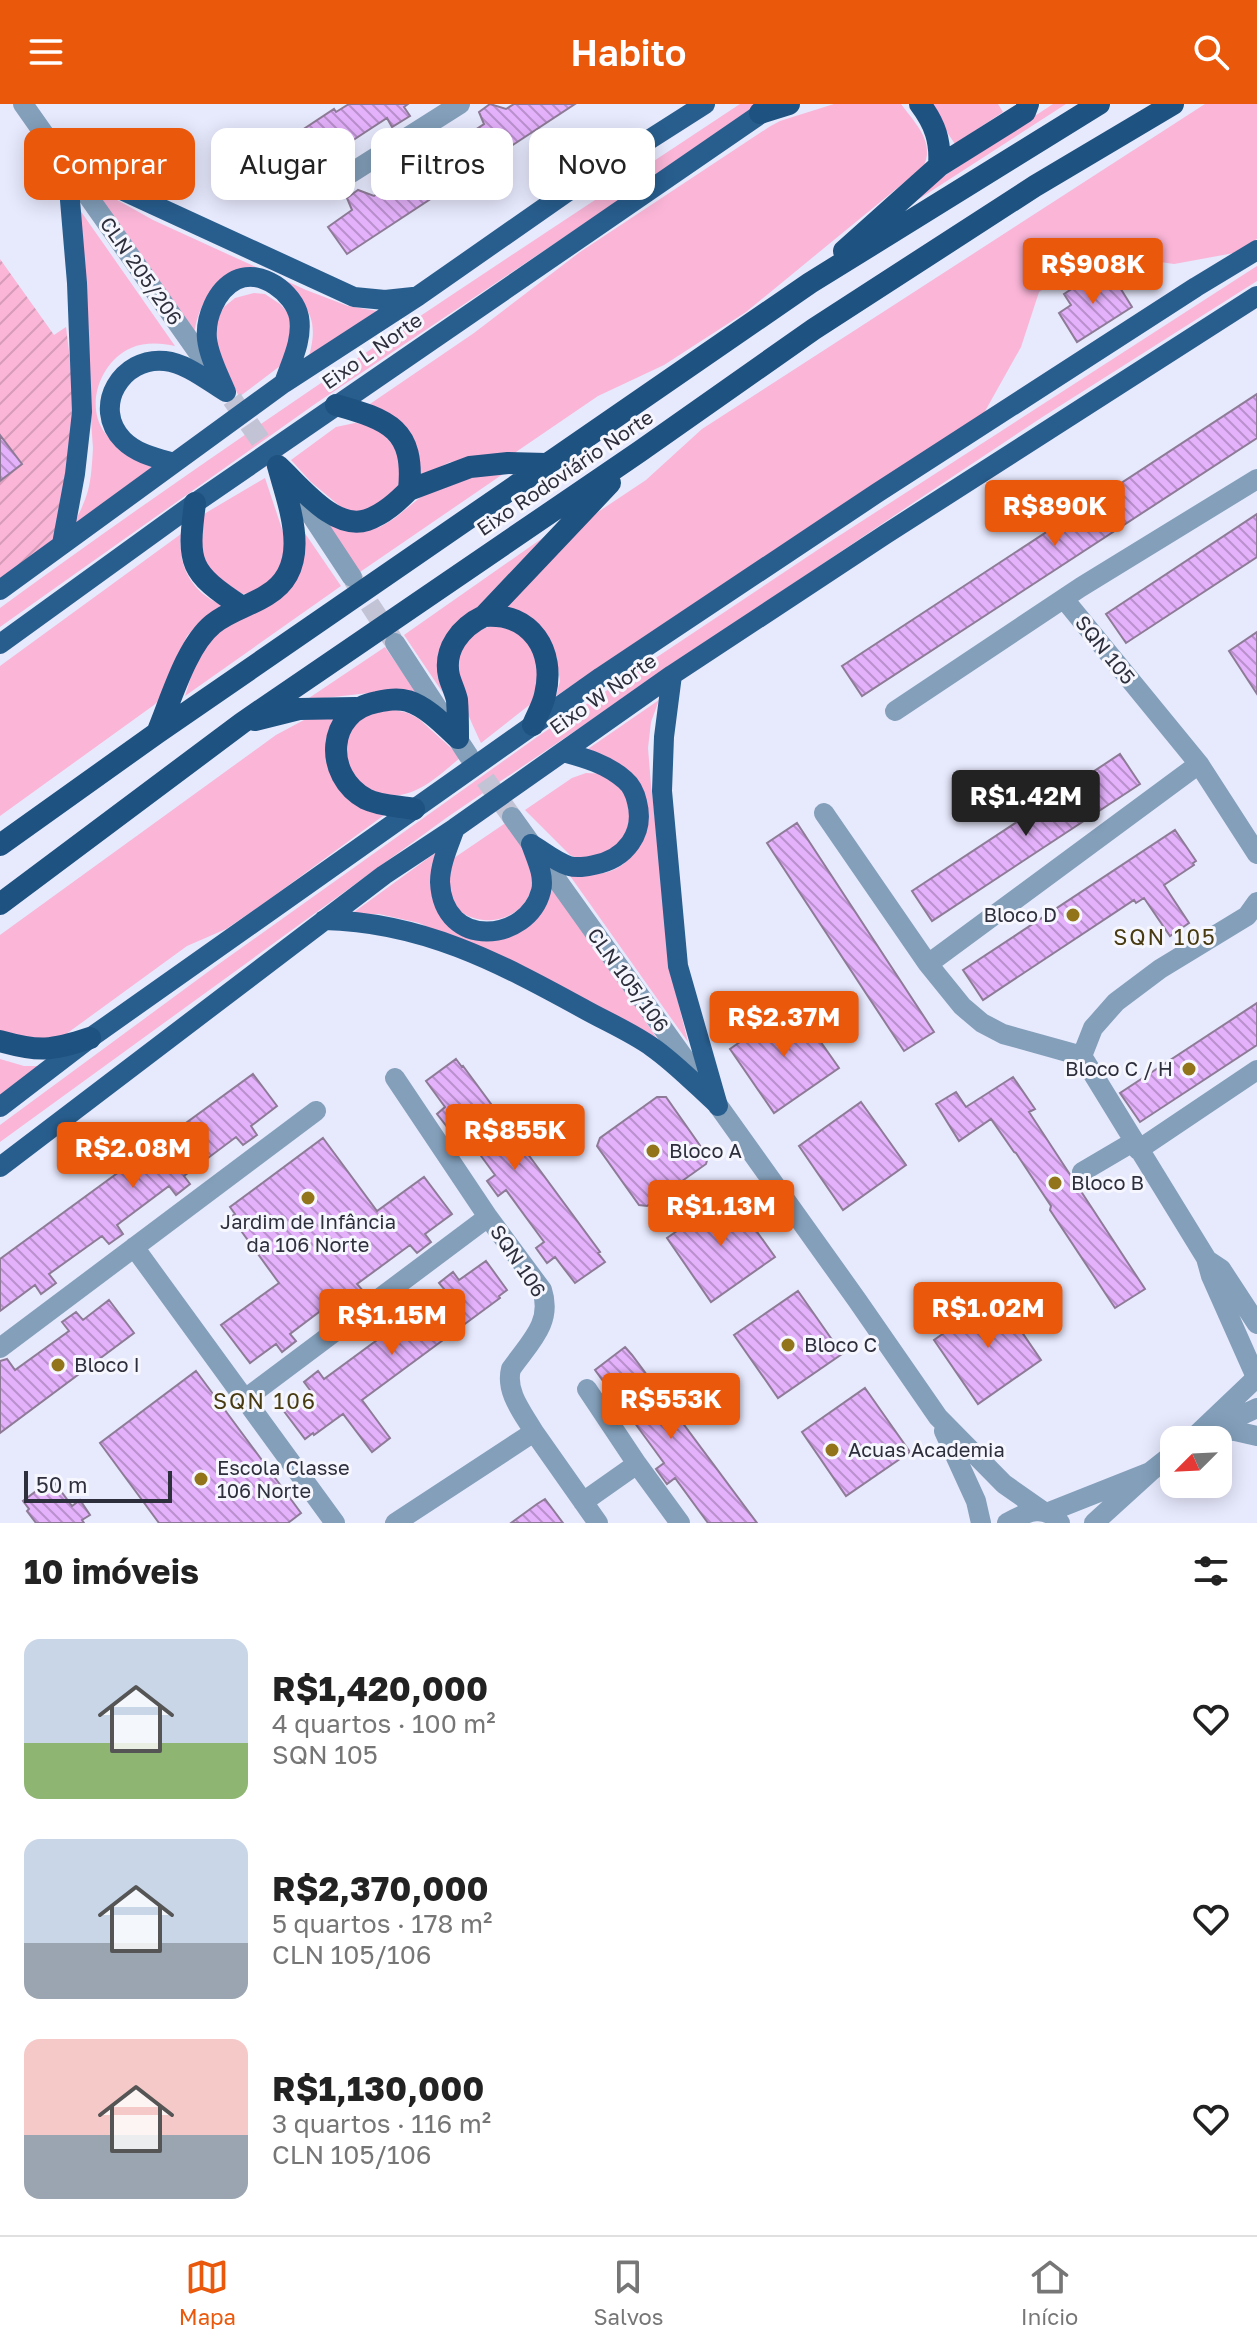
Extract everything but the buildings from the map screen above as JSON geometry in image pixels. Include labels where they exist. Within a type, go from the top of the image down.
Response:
[{"type":"highway","points":[[768,109],[789,104]]},
{"type":"highway","points":[[920,104],[938,134],[941,149],[939,166]]},
{"type":"highway","points":[[810,283],[939,166],[1025,112],[1028,104]]},
{"type":"highway","name":"Eixo Rodoviário Norte","points":[[0,845],[157,733],[810,283],[1099,104]]},
{"type":"highway","name":"Eixo Rodoviário Norte","points":[[0,904],[242,723],[814,329],[1035,186],[1173,104]]},
{"type":"highway","points":[[336,405],[372,415],[396,430],[411,461],[409,490]]},
{"type":"highway","points":[[463,746],[456,696],[448,674],[448,659],[453,644],[462,630],[484,616],[639,452]]},
{"type":"highway","points":[[277,464],[320,506],[349,522],[366,521],[386,510],[409,490],[470,467],[508,463],[546,464]]},
{"type":"highway","points":[[157,733],[199,639],[213,624],[280,587],[294,561],[296,543],[277,464]]},
{"type":"highway","points":[[195,503],[190,544],[193,560],[202,576],[242,607]]},
{"type":"highway","points":[[484,616],[499,615],[513,619],[531,629],[540,645],[547,666],[545,694],[533,725]]},
{"type":"highway","points":[[242,723],[299,709],[356,708],[391,699],[407,701],[433,716],[463,746]]},
{"type":"highway","points":[[356,708],[346,717],[338,732],[339,772],[345,782],[364,798],[414,809]]},
{"type":"highway","points":[[0,1041],[41,1050],[57,1049],[90,1038]]},
{"type":"main road","name":"Eixo L Norte","points":[[0,590],[284,383],[418,296],[567,192],[705,104]]},
{"type":"main road","name":"Eixo L Norte","points":[[0,644],[195,503],[768,109]]},
{"type":"main road","points":[[62,544],[82,412],[70,200]]},
{"type":"main road","points":[[143,200],[354,297],[385,300],[418,296]]},
{"type":"main road","name":"Eixo W Norte","points":[[0,1107],[90,1038],[700,610],[1257,250]]},
{"type":"main road","points":[[229,396],[207,339],[208,317],[220,295],[237,280],[244,278],[268,282],[282,289],[296,307],[299,341],[284,383]]},
{"type":"main road","name":"Eixo W Norte","points":[[0,1167],[384,875],[672,675],[1257,296]]},
{"type":"main road","points":[[174,463],[148,456],[126,443],[117,433],[110,408],[113,389],[122,376],[143,362],[176,363],[229,396]]},
{"type":"main road","points":[[672,675],[664,737],[662,791],[678,966],[718,1105]]},
{"type":"main road","points":[[531,844],[569,866],[587,867],[603,864],[633,842],[640,814],[635,793],[627,781],[594,761],[563,752]]},
{"type":"main road","points":[[455,828],[442,868],[442,894],[451,917],[472,931],[505,928],[529,913],[542,889],[542,877],[531,844]]},
{"type":"main road","points":[[324,920],[371,922],[397,927],[457,946],[507,967],[652,1047],[718,1105]]},
{"type":"street","name":"CLN 205/206","points":[[23,104],[40,128]]},
{"type":"street","points":[[355,170],[460,104]]},
{"type":"street","name":"CLN 205/206","points":[[92,200],[229,396]]},
{"type":"street","points":[[277,464],[352,577]]},
{"type":"street","name":"SQN 105","points":[[1257,479],[1064,599],[1199,764],[1257,854]]},
{"type":"street","points":[[895,711],[1064,599]]},
{"type":"street","points":[[395,643],[463,746]]},
{"type":"street","points":[[928,964],[1199,764]]},
{"type":"street","points":[[824,813],[928,964],[962,1006],[982,1023],[1003,1034],[1082,1056],[1206,1258],[1256,1380],[1208,1426]]},
{"type":"street","name":"CLN 105/106","points":[[512,817],[938,1417],[1004,1484],[1050,1515]]},
{"type":"street","points":[[1082,1056],[1093,1028],[1116,1002],[1160,969],[1247,916],[1257,902]]},
{"type":"street","points":[[1082,1172],[1136,1146],[1257,1070]]},
{"type":"street","name":"SQN 106","points":[[395,1078],[488,1217],[542,1290],[546,1303],[543,1322],[511,1369],[512,1394],[534,1432],[598,1523]]},
{"type":"street","points":[[0,1348],[316,1111]]},
{"type":"street","name":"SQN 106","points":[[245,1399],[488,1217]]},
{"type":"street","points":[[134,1247],[335,1523]]},
{"type":"street","points":[[1206,1258],[1221,1269],[1257,1324]]},
{"type":"street","points":[[587,1389],[680,1523]]},
{"type":"street","points":[[1218,1426],[1257,1408]]},
{"type":"street","name":"CLN 105/106","points":[[938,1417],[976,1501],[981,1523]]},
{"type":"street","points":[[1232,1431],[1257,1436]]},
{"type":"street","points":[[395,1523],[534,1432]]},
{"type":"street","points":[[583,1502],[637,1464]]},
{"type":"street","points":[[1094,1523],[1160,1464]]},
{"type":"street","points":[[1007,1523],[1050,1515],[1150,1472]]},
{"type":"shaded area","points":[[740,104],[763,104],[655,176],[655,161]]},
{"type":"shaded area","points":[[834,104],[901,104],[918,126],[925,142],[927,150],[923,167],[746,312],[664,365],[598,396],[513,454],[494,459],[450,462],[418,478],[367,406],[474,333],[580,252],[769,127]]},
{"type":"shaded area","points":[[928,104],[998,104],[1003,112],[955,144]]},
{"type":"shaded area","points":[[1053,104],[1066,104],[905,208],[902,204]]},
{"type":"shaded area","points":[[1205,104],[1257,104],[1257,239],[1234,253],[1174,264],[1099,253],[1039,292],[1021,347],[984,413],[556,696],[560,681],[556,655],[500,611],[595,514],[646,480],[702,429]]},
{"type":"shaded area","points":[[99,200],[117,200],[153,220],[306,290],[348,306],[383,312],[307,363],[313,335],[309,314],[296,296],[274,279],[209,294],[199,314],[194,335]]},
{"type":"shaded area","points":[[596,200],[620,200],[315,404],[0,627],[0,608],[182,478]]},
{"type":"shaded area","points":[[75,203],[175,346],[153,344],[131,348],[120,354],[104,373],[96,397],[96,410],[105,433],[123,448],[159,465],[71,528],[88,489],[93,448]]},
{"type":"shaded area","points":[[0,259],[54,335],[66,327],[75,401],[58,539],[0,582]]},
{"type":"shaded area","points":[[1257,266],[1257,281],[1044,416],[449,816],[0,1142],[0,1125],[537,737],[828,543]]},
{"type":"shaded area","points":[[254,293],[265,294],[280,304],[289,314],[295,329],[284,363],[239,397],[213,339],[218,317],[224,307],[235,298]]},
{"type":"shaded area","points":[[355,423],[375,425],[401,454],[399,487],[389,503],[358,513],[341,507],[291,460],[336,427]]},
{"type":"shaded area","points":[[506,472],[360,572],[322,518],[365,530],[380,527],[422,496],[451,481]]},
{"type":"shaded area","points":[[265,478],[287,544],[278,578],[251,593],[242,594],[200,565],[204,514]]},
{"type":"shaded area","points":[[302,529],[341,586],[185,696],[196,662],[206,644],[222,630],[275,599],[299,573],[304,554]]},
{"type":"shaded area","points":[[181,534],[182,558],[190,578],[204,595],[225,606],[201,621],[187,636],[160,699],[154,705],[0,816],[0,666]]},
{"type":"shaded area","points":[[544,537],[485,599],[438,677],[443,693],[404,635]]},
{"type":"shaded area","points":[[499,624],[520,628],[537,658],[537,699],[481,743],[459,686],[459,658],[476,633]]},
{"type":"shaded area","points":[[385,647],[426,706],[387,691],[306,700]]},
{"type":"shaded area","points":[[659,700],[651,722],[648,748],[651,785],[675,990],[688,1042],[568,873],[585,875],[612,871],[630,857],[637,846],[646,816],[585,751]]},
{"type":"shaded area","points":[[390,709],[419,719],[461,757],[423,787],[401,795],[377,793],[350,777],[344,750],[352,727],[369,713]]},
{"type":"shaded area","points":[[339,715],[333,781],[344,794],[391,810],[267,901],[226,929],[187,946],[62,1037],[53,1041],[0,1034],[0,935],[276,735],[304,720]]},
{"type":"shaded area","points":[[586,773],[606,774],[627,796],[631,820],[622,843],[587,862],[570,855],[525,810],[572,778]]},
{"type":"shaded area","points":[[507,822],[530,859],[532,884],[525,902],[512,914],[495,920],[478,919],[462,913],[451,900],[448,882],[454,858]]},
{"type":"shaded area","points":[[438,851],[452,923],[535,920],[542,911],[552,882],[664,1049],[524,972],[419,923],[379,914],[350,915]]},
{"type":"shaded area","points":[[0,1059],[24,1066],[42,1066],[0,1098]]},
{"type":"tunnel","points":[[232,399],[276,463]]},
{"type":"tunnel","points":[[353,579],[393,640]]},
{"type":"tunnel","points":[[468,755],[512,817]]},
{"type":"place","name":"Bloco D","points":[[1073,915]]},
{"type":"place","name":"Bloco C / H","points":[[1189,1069]]},
{"type":"place","name":"Bloco A","points":[[653,1151]]},
{"type":"place","name":"Bloco B","points":[[1055,1183]]},
{"type":"place","name":"Jardim de Infância da 106 Norte","points":[[308,1198]]},
{"type":"place","name":"Bloco C","points":[[788,1345]]},
{"type":"place","name":"Bloco I","points":[[58,1365]]},
{"type":"place","name":"Acuas Academia","points":[[832,1450]]},
{"type":"place","name":"Escola Classe 106 Norte","points":[[201,1479]]},
{"type":"district","name":"SQN 105","points":[[1165,937]]},
{"type":"district","name":"SQN 106","points":[[265,1401]]}]
